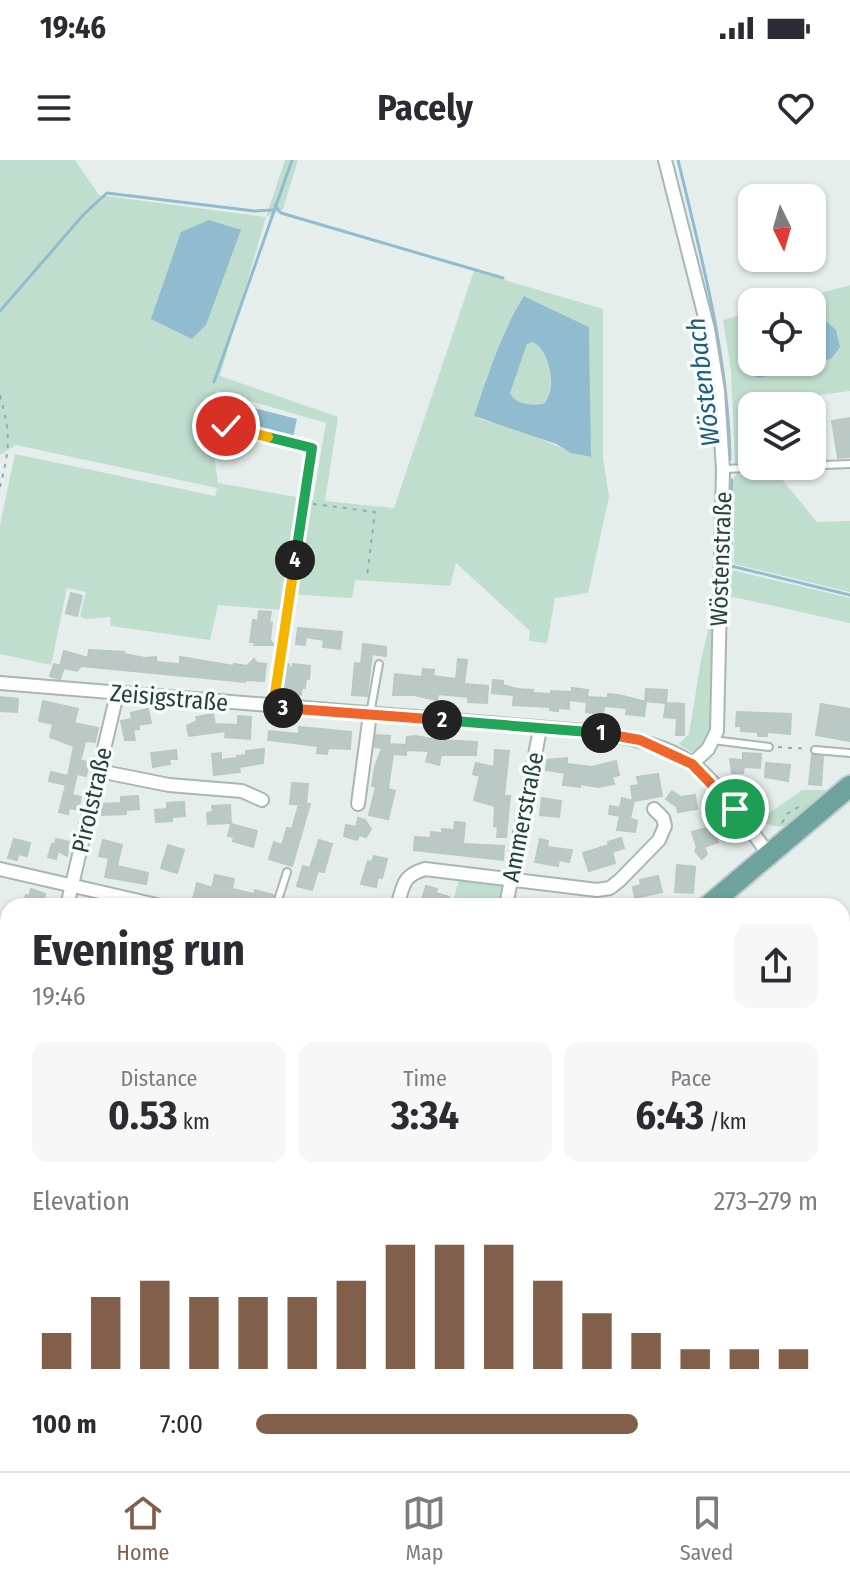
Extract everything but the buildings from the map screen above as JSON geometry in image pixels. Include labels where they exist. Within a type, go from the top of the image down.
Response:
[{"type":"main road","points":[[717,898],[850,786]]},
{"type":"street","name":"Wöstenstraße","points":[[665,160],[708,329],[718,391],[723,469],[717,731],[713,740]]},
{"type":"street","name":"Zeisigstraße","points":[[0,683],[597,732],[640,740],[692,764],[735,809],[768,854]]},
{"type":"street","name":"Pirolstraße","points":[[69,898],[117,694]]},
{"type":"street","points":[[358,804],[370,714]]},
{"type":"street","name":"Ammerstraße","points":[[507,898],[540,729]]},
{"type":"street","points":[[692,764],[713,740]]},
{"type":"street","points":[[99,771],[169,785],[242,791],[262,800]]},
{"type":"street","points":[[399,898],[405,880],[411,873],[425,869],[597,890],[610,888],[659,840],[665,826],[663,818],[654,809]]},
{"type":"street","points":[[0,869],[124,898]]},
{"type":"lane","points":[[226,426],[312,448],[273,707]]},
{"type":"lane","points":[[723,469],[850,464]]},
{"type":"lane","points":[[370,714],[379,664]]},
{"type":"lane","points":[[713,740],[769,747]]},
{"type":"lane","points":[[815,750],[850,753]]},
{"type":"lane","points":[[279,898],[287,872]]},
{"type":"path","points":[[0,395],[10,433],[0,487]]},
{"type":"path","points":[[304,503],[375,512],[367,576]]},
{"type":"path","points":[[769,747],[815,750]]},
{"type":"green space","points":[[0,160],[75,160],[99,195],[266,217],[220,376],[338,417],[325,501],[394,508],[474,271],[603,309],[603,458],[609,497],[588,593],[555,598],[547,643],[529,641],[530,631],[456,563],[450,586],[355,580],[352,598],[287,594],[282,610],[218,605],[210,640],[111,626],[110,617],[86,619],[80,616],[86,592],[67,588],[51,665],[0,654],[0,525],[15,454],[215,496],[217,488],[16,445],[0,455]],"holes":[[[525,296],[589,327],[590,457],[474,416],[502,339]],[[216,391],[326,423],[313,500],[218,483],[209,420]]]},
{"type":"green space","points":[[285,160],[298,160],[283,209],[266,217]]},
{"type":"green space","points":[[850,285],[850,391],[826,394],[738,392],[738,465],[735,465],[731,371],[723,320],[738,316],[738,376],[826,376],[826,360],[831,359],[826,338],[826,292]]},
{"type":"green space","points":[[533,342],[544,354],[550,372],[550,390],[543,404],[520,402],[510,393],[527,343]]},
{"type":"green space","points":[[737,474],[738,480],[783,480],[817,522],[850,521],[850,592],[734,564],[734,477]]},
{"type":"green space","points":[[731,570],[850,598],[850,623],[729,596]]},
{"type":"green space","points":[[713,609],[713,731],[698,751],[691,752],[679,744],[689,734]]},
{"type":"green space","points":[[802,790],[831,792],[807,815],[790,825],[770,825],[759,820]]},
{"type":"green space","points":[[459,879],[505,885],[502,898],[454,898]]},
{"type":"water","points":[[209,220],[241,230],[206,325],[192,339],[151,319],[181,232]]},
{"type":"water","points":[[524,296],[589,327],[591,457],[571,453],[556,444],[474,416],[508,325]],"holes":[[[533,342],[539,347],[550,372],[548,398],[543,404],[524,403],[510,393],[527,344]]]},
{"type":"water","points":[[826,321],[836,330],[840,347],[831,359],[826,360]]},
{"type":"water","points":[[242,405],[297,419],[293,437],[238,423]]},
{"type":"waterway","name":"Wöstenbach","points":[[214,382],[292,160]]},
{"type":"waterway","name":"Wöstenbach","points":[[678,160],[719,345],[730,459]]},
{"type":"waterway","points":[[0,311],[84,214],[107,193],[254,211],[273,210]]},
{"type":"waterway","points":[[275,206],[281,213],[503,278]]},
{"type":"waterway","name":"Wöstenbach","points":[[732,480],[731,566],[850,595]]},
{"type":"route","points":[[226,426],[312,448],[273,707],[597,732],[640,740],[692,764],[735,809]]}]
